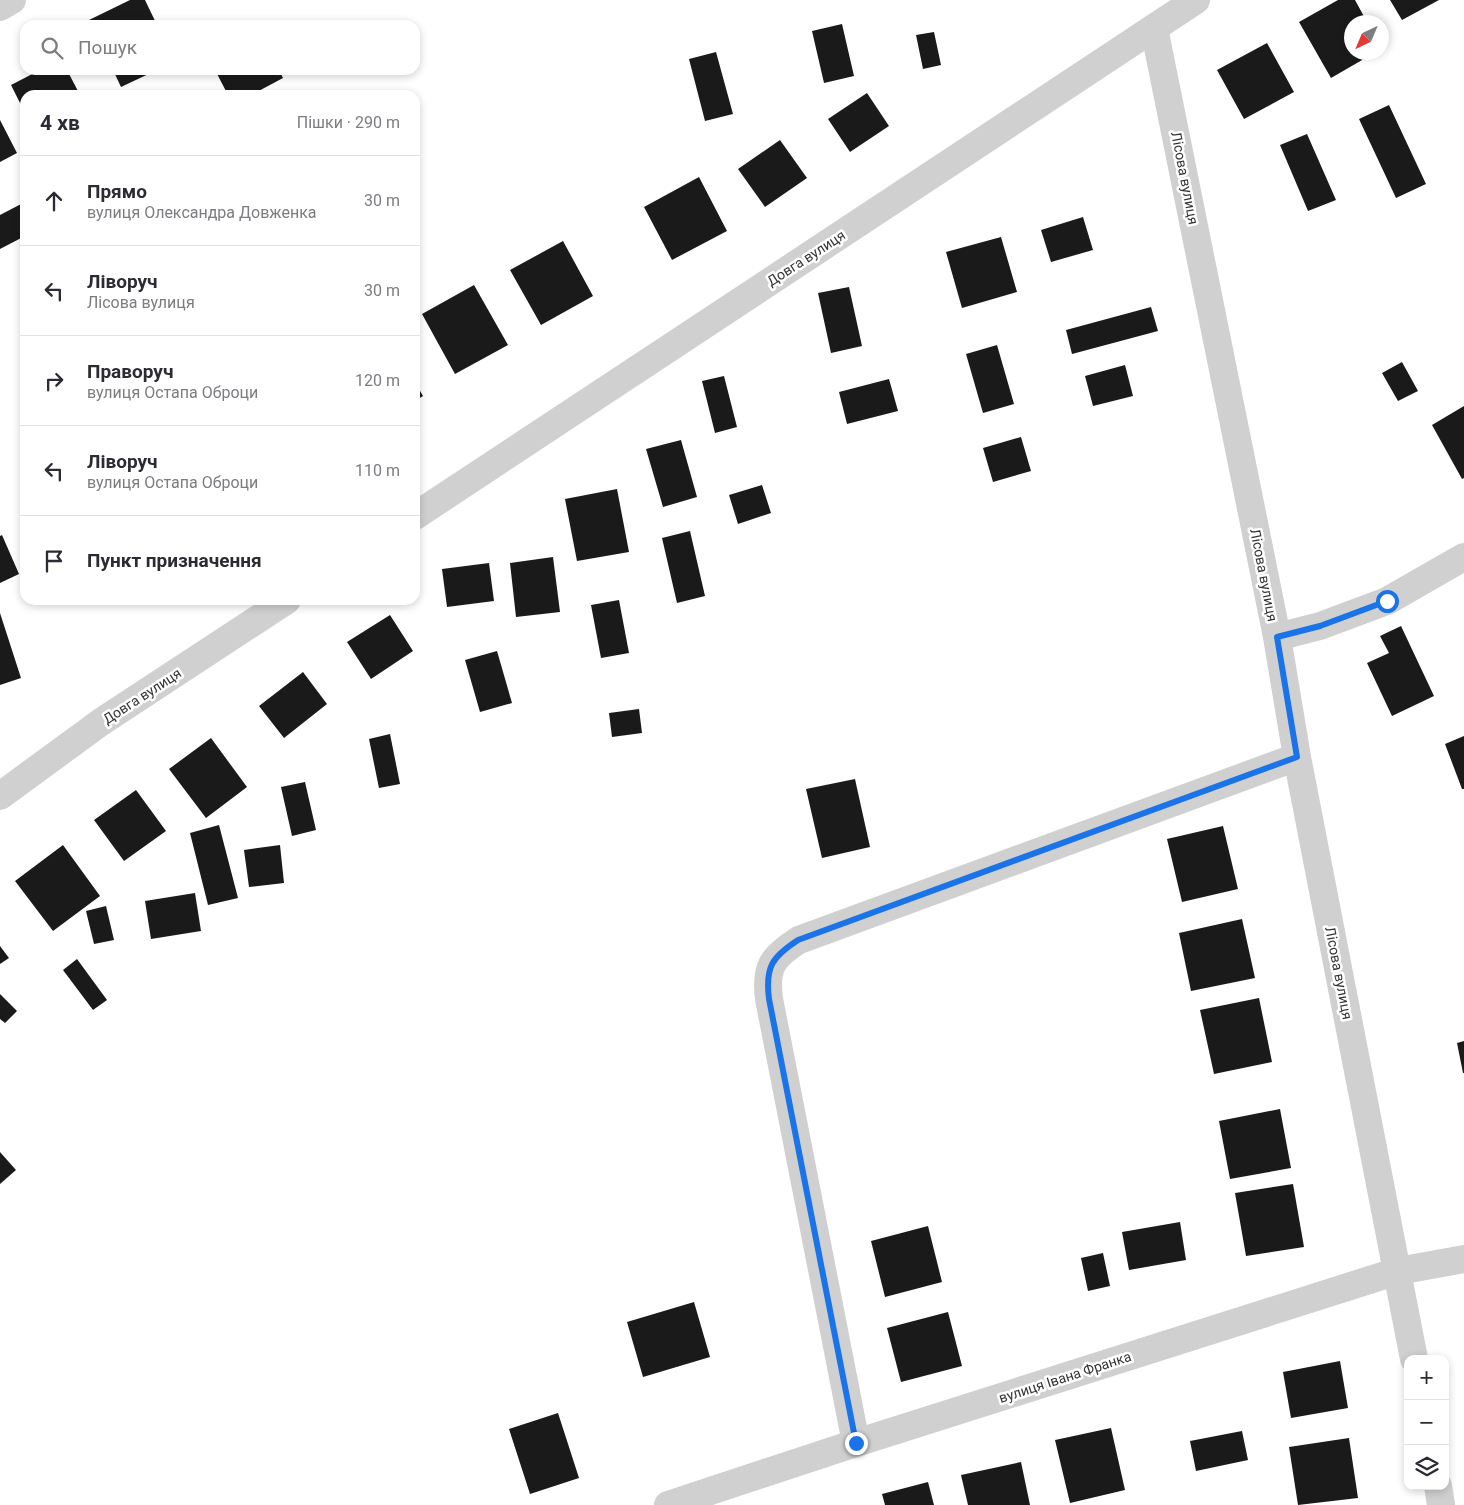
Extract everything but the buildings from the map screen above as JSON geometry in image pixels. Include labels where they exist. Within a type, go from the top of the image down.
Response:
[{"type":"street","points":[[0,7],[12,0]]},
{"type":"street","name":"Довга вулиця","points":[[420,513],[1196,0]]},
{"type":"street","name":"Лісова вулиця","points":[[1154,28],[1277,637],[1297,757],[1413,1355]]},
{"type":"street","points":[[1277,637],[1320,626],[1387,601],[1464,557]]},
{"type":"street","name":"Довга вулиця","points":[[0,796],[101,722],[279,605]]},
{"type":"street","points":[[856,1443],[769,999],[766,980],[772,961],[783,949],[798,940],[1297,757]]},
{"type":"street","name":"вулиця Івана Франка","points":[[668,1505],[856,1443],[1398,1271],[1464,1260]]},
{"type":"street","points":[[1439,1490],[1442,1505]]},
{"type":"route","points":[[856,1443],[769,999],[766,980],[772,961],[783,949],[798,940],[1297,757],[1277,637],[1320,626],[1387,601]]}]
